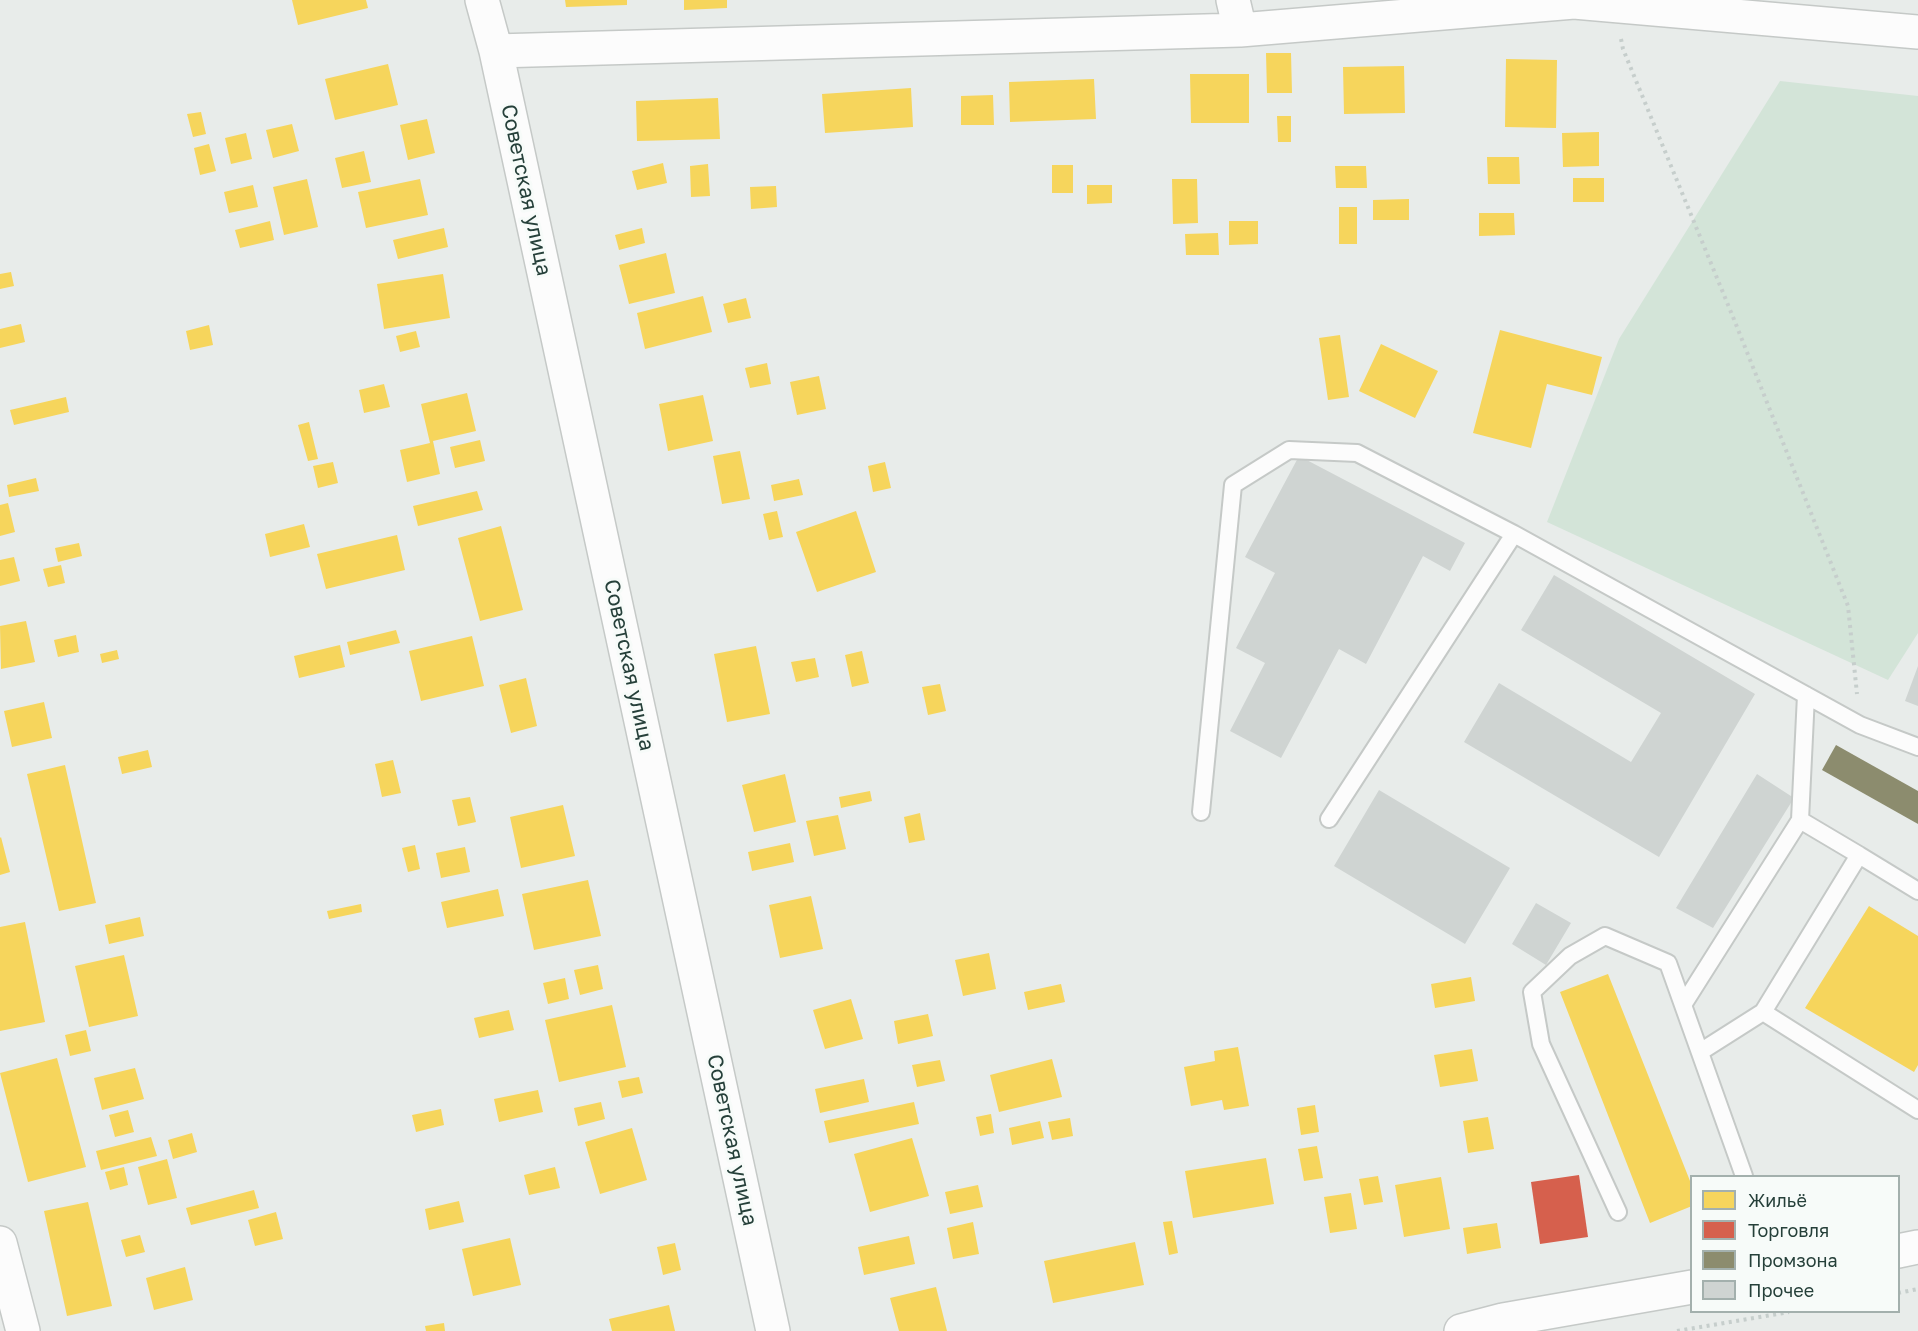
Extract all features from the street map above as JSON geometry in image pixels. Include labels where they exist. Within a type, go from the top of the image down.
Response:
[{"type":"street","name":"Советская улица","points":[[482,0],[496,51],[773,1331]]},
{"type":"street","points":[[496,51],[1574,1],[1918,32]]},
{"type":"street","points":[[0,1243],[23,1331]]},
{"type":"street","points":[[1900,1251],[1918,1247]]},
{"type":"street","points":[[1461,1331],[1504,1325],[1690,1287]]},
{"type":"lane","points":[[1201,812],[1233,485],[1289,450],[1357,453],[1515,534],[1860,725],[1918,747]]},
{"type":"lane","points":[[1329,819],[1515,534]]},
{"type":"lane","points":[[1683,1005],[1800,820],[1806,695]]},
{"type":"lane","points":[[1800,820],[1918,891]]},
{"type":"lane","points":[[1700,1052],[1763,1012],[1859,855]]},
{"type":"lane","points":[[1618,1212],[1541,1044],[1532,992],[1570,956],[1605,936],[1668,963],[1744,1175]]},
{"type":"lane","points":[[1763,1012],[1918,1110]]},
{"type":"path","points":[[1614,5],[1623,49],[1733,316],[1848,606],[1860,725]]},
{"type":"path","points":[[1900,1293],[1918,1289]]},
{"type":"path","points":[[1677,1331],[1778,1313]]},
{"type":"green space","points":[[1780,81],[1918,96],[1918,633],[1888,680],[1547,522],[1619,339]]},
{"type":"building: Жильё","points":[[292,0],[366,0],[368,8],[298,25]]},
{"type":"building: Жильё","points":[[565,0],[627,0],[627,5],[566,7]]},
{"type":"building: Жильё","points":[[684,0],[727,0],[727,8],[684,10]]},
{"type":"building: Жильё","points":[[1266,53],[1291,53],[1292,93],[1267,93]]},
{"type":"building: Жильё","points":[[1506,59],[1557,60],[1556,128],[1505,127]]},
{"type":"building: Жильё","points":[[388,64],[398,105],[335,120],[325,79]]},
{"type":"building: Жильё","points":[[1404,66],[1405,113],[1344,114],[1343,67]]},
{"type":"building: Жильё","points":[[1190,74],[1249,74],[1249,123],[1191,123]]},
{"type":"building: Жильё","points":[[1094,79],[1096,119],[1010,122],[1009,82]]},
{"type":"building: Жильё","points":[[911,88],[913,127],[825,133],[822,94]]},
{"type":"building: Жильё","points":[[993,95],[994,125],[961,125],[961,96]]},
{"type":"building: Жильё","points":[[718,98],[720,139],[637,141],[636,101]]},
{"type":"building: Жильё","points":[[201,112],[206,134],[193,137],[187,114]]},
{"type":"building: Жильё","points":[[1277,116],[1291,116],[1291,142],[1278,142]]},
{"type":"building: Жильё","points":[[427,119],[435,153],[408,160],[400,125]]},
{"type":"building: Жильё","points":[[292,124],[299,151],[273,158],[266,130]]},
{"type":"building: Жильё","points":[[1599,132],[1599,166],[1563,167],[1562,133]]},
{"type":"building: Жильё","points":[[246,133],[252,159],[231,164],[225,138]]},
{"type":"building: Жильё","points":[[209,144],[216,171],[200,175],[194,148]]},
{"type":"building: Жильё","points":[[364,151],[371,182],[342,188],[335,158]]},
{"type":"building: Жильё","points":[[1487,157],[1519,157],[1520,184],[1488,184]]},
{"type":"building: Жильё","points":[[663,163],[667,183],[637,190],[632,171]]},
{"type":"building: Жильё","points":[[708,164],[710,196],[691,197],[690,166]]},
{"type":"building: Жильё","points":[[1052,165],[1073,165],[1073,193],[1052,193]]},
{"type":"building: Жильё","points":[[1335,166],[1366,166],[1367,188],[1336,188]]},
{"type":"building: Жильё","points":[[1573,178],[1604,178],[1604,202],[1573,202]]},
{"type":"building: Жильё","points":[[307,179],[318,227],[284,235],[273,187]]},
{"type":"building: Жильё","points":[[420,179],[428,215],[366,228],[358,192]]},
{"type":"building: Жильё","points":[[1172,179],[1197,179],[1198,223],[1173,224]]},
{"type":"building: Жильё","points":[[253,185],[258,207],[229,213],[224,192]]},
{"type":"building: Жильё","points":[[1087,185],[1112,185],[1112,203],[1087,204]]},
{"type":"building: Жильё","points":[[776,186],[777,207],[751,209],[750,187]]},
{"type":"building: Жильё","points":[[1409,199],[1409,220],[1373,220],[1373,200]]},
{"type":"building: Жильё","points":[[1339,207],[1357,207],[1357,244],[1339,244]]},
{"type":"building: Жильё","points":[[1479,213],[1514,213],[1515,235],[1479,236]]},
{"type":"building: Жильё","points":[[270,221],[274,240],[240,248],[235,230]]},
{"type":"building: Жильё","points":[[1229,221],[1258,221],[1258,244],[1229,245]]},
{"type":"building: Жильё","points":[[444,228],[448,247],[398,259],[393,240]]},
{"type":"building: Жильё","points":[[642,228],[645,243],[619,250],[615,235]]},
{"type":"building: Жильё","points":[[1218,233],[1219,255],[1186,255],[1185,234]]},
{"type":"building: Жильё","points":[[666,253],[675,293],[629,304],[619,265]]},
{"type":"building: Жильё","points":[[11,272],[14,286],[0,289],[0,274]]},
{"type":"building: Жильё","points":[[443,274],[450,318],[384,329],[377,284]]},
{"type":"building: Жильё","points":[[703,296],[712,332],[645,349],[637,313]]},
{"type":"building: Жильё","points":[[746,298],[751,318],[728,323],[723,304]]},
{"type":"building: Жильё","points":[[21,324],[25,342],[0,348],[0,329]]},
{"type":"building: Жильё","points":[[209,325],[213,345],[190,350],[186,331]]},
{"type":"building: Жильё","points":[[1500,330],[1602,357],[1592,395],[1547,384],[1531,448],[1473,433]]},
{"type":"building: Жильё","points":[[416,331],[420,347],[400,352],[396,336]]},
{"type":"building: Жильё","points":[[1340,335],[1349,397],[1328,400],[1319,338]]},
{"type":"building: Жильё","points":[[1381,344],[1438,371],[1415,418],[1359,391]]},
{"type":"building: Жильё","points":[[767,363],[771,384],[750,388],[745,368]]},
{"type":"building: Жильё","points":[[819,376],[826,409],[797,415],[790,382]]},
{"type":"building: Жильё","points":[[384,384],[390,407],[364,413],[359,390]]},
{"type":"building: Жильё","points":[[467,393],[476,431],[433,441],[440,474],[407,482],[400,450],[430,443],[421,404]]},
{"type":"building: Жильё","points":[[703,395],[713,441],[668,451],[659,404]]},
{"type":"building: Жильё","points":[[66,397],[69,412],[14,425],[10,410]]},
{"type":"building: Жильё","points":[[309,422],[318,459],[308,461],[298,425]]},
{"type":"building: Жильё","points":[[480,440],[485,461],[455,468],[450,447]]},
{"type":"building: Жильё","points":[[740,451],[750,499],[722,504],[713,456]]},
{"type":"building: Жильё","points":[[333,462],[338,483],[318,488],[313,466]]},
{"type":"building: Жильё","points":[[885,462],[891,488],[873,492],[868,466]]},
{"type":"building: Жильё","points":[[36,478],[39,491],[9,497],[7,485]]},
{"type":"building: Жильё","points":[[799,479],[803,495],[774,501],[771,485]]},
{"type":"building: Жильё","points":[[477,491],[483,510],[418,526],[413,506]]},
{"type":"building: Жильё","points":[[8,503],[15,532],[0,536],[0,505]]},
{"type":"building: Жильё","points":[[777,511],[783,537],[769,540],[763,514]]},
{"type":"building: Жильё","points":[[856,511],[876,572],[817,592],[796,532]]},
{"type":"building: Жильё","points":[[304,524],[310,547],[270,557],[265,534]]},
{"type":"building: Жильё","points":[[501,526],[523,610],[480,621],[458,538]]},
{"type":"building: Жильё","points":[[397,535],[405,570],[326,589],[317,554]]},
{"type":"building: Жильё","points":[[79,543],[82,556],[58,562],[55,548]]},
{"type":"building: Жильё","points":[[14,557],[20,581],[0,586],[0,560]]},
{"type":"building: Жильё","points":[[61,565],[65,583],[48,587],[43,569]]},
{"type":"building: Жильё","points":[[26,621],[35,662],[1,669],[0,626]]},
{"type":"building: Жильё","points":[[396,630],[400,643],[350,655],[347,642]]},
{"type":"building: Жильё","points":[[76,635],[79,652],[58,657],[54,640]]},
{"type":"building: Жильё","points":[[472,636],[484,686],[421,701],[409,651]]},
{"type":"building: Жильё","points":[[340,645],[345,667],[299,678],[294,656]]},
{"type":"building: Жильё","points":[[756,646],[770,714],[727,722],[714,654]]},
{"type":"building: Жильё","points":[[117,650],[119,659],[102,663],[100,654]]},
{"type":"building: Жильё","points":[[862,651],[869,683],[852,687],[845,655]]},
{"type":"building: Жильё","points":[[815,658],[819,677],[796,682],[791,662]]},
{"type":"building: Жильё","points":[[526,678],[537,726],[511,733],[499,685]]},
{"type":"building: Жильё","points":[[940,684],[946,711],[928,715],[922,687]]},
{"type":"building: Жильё","points":[[44,702],[52,738],[12,747],[4,711]]},
{"type":"building: Жильё","points":[[148,750],[152,767],[122,774],[118,757]]},
{"type":"building: Жильё","points":[[393,760],[401,793],[382,797],[375,764]]},
{"type":"building: Жильё","points":[[65,765],[96,903],[59,911],[27,774]]},
{"type":"building: Жильё","points":[[785,774],[796,822],[754,832],[742,785]]},
{"type":"building: Жильё","points":[[870,791],[872,801],[841,808],[839,797]]},
{"type":"building: Жильё","points":[[470,797],[476,822],[458,826],[452,800]]},
{"type":"building: Жильё","points":[[563,805],[575,856],[521,868],[510,817]]},
{"type":"building: Жильё","points":[[920,813],[925,840],[909,843],[904,817]]},
{"type":"building: Жильё","points":[[838,815],[846,849],[814,856],[806,821]]},
{"type":"building: Жильё","points":[[0,838],[10,872],[0,875]]},
{"type":"building: Жильё","points":[[790,843],[794,862],[752,871],[748,852]]},
{"type":"building: Жильё","points":[[415,845],[420,869],[408,872],[402,848]]},
{"type":"building: Жильё","points":[[465,847],[470,872],[441,878],[436,853]]},
{"type":"building: Жильё","points":[[588,880],[601,936],[534,950],[522,894]]},
{"type":"building: Жильё","points":[[498,889],[504,916],[447,928],[441,902]]},
{"type":"building: Жильё","points":[[811,896],[823,949],[780,958],[769,905]]},
{"type":"building: Жильё","points":[[361,904],[362,912],[329,919],[327,911]]},
{"type":"building: Жильё","points":[[1869,906],[1918,936],[1918,1065],[1914,1072],[1805,1008]]},
{"type":"building: Жильё","points":[[140,917],[144,936],[109,944],[105,925]]},
{"type":"building: Жильё","points":[[25,922],[45,1022],[0,1031],[0,927]]},
{"type":"building: Жильё","points":[[989,953],[996,989],[963,996],[955,960]]},
{"type":"building: Жильё","points":[[124,955],[138,1016],[89,1027],[75,966]]},
{"type":"building: Жильё","points":[[598,965],[603,989],[580,995],[574,970]]},
{"type":"building: Жильё","points":[[1608,974],[1690,1181],[1690,1207],[1650,1223],[1560,992]]},
{"type":"building: Жильё","points":[[1471,977],[1475,1001],[1435,1008],[1431,984]]},
{"type":"building: Жильё","points":[[565,978],[569,999],[548,1004],[543,983]]},
{"type":"building: Жильё","points":[[1061,984],[1065,1002],[1028,1010],[1024,992]]},
{"type":"building: Жильё","points":[[851,999],[863,1039],[825,1049],[813,1010]]},
{"type":"building: Жильё","points":[[612,1005],[626,1067],[559,1082],[545,1020]]},
{"type":"building: Жильё","points":[[509,1010],[514,1030],[479,1038],[474,1018]]},
{"type":"building: Жильё","points":[[928,1014],[933,1036],[898,1044],[894,1021]]},
{"type":"building: Жильё","points":[[86,1030],[91,1051],[70,1056],[65,1035]]},
{"type":"building: Жильё","points":[[1238,1047],[1249,1106],[1224,1110],[1222,1100],[1191,1106],[1184,1067],[1215,1061],[1214,1051]]},
{"type":"building: Жильё","points":[[1472,1049],[1478,1081],[1440,1087],[1434,1055]]},
{"type":"building: Жильё","points":[[57,1058],[86,1167],[28,1182],[0,1073]]},
{"type":"building: Жильё","points":[[1052,1059],[1062,1097],[999,1112],[990,1075]]},
{"type":"building: Жильё","points":[[940,1060],[945,1081],[917,1087],[912,1065]]},
{"type":"building: Жильё","points":[[135,1068],[144,1099],[102,1110],[94,1078]]},
{"type":"building: Жильё","points":[[639,1077],[643,1093],[622,1098],[618,1081]]},
{"type":"building: Жильё","points":[[864,1079],[869,1102],[820,1113],[815,1089]]},
{"type":"building: Жильё","points":[[538,1090],[543,1112],[499,1122],[494,1099]]},
{"type":"building: Жильё","points":[[601,1102],[605,1119],[578,1126],[574,1108]]},
{"type":"building: Жильё","points":[[914,1102],[919,1124],[829,1143],[824,1121]]},
{"type":"building: Жильё","points":[[1315,1105],[1319,1132],[1301,1135],[1297,1108]]},
{"type":"building: Жильё","points":[[441,1109],[444,1125],[416,1132],[412,1115]]},
{"type":"building: Жильё","points":[[128,1110],[134,1132],[115,1137],[109,1115]]},
{"type":"building: Жильё","points":[[991,1114],[994,1133],[980,1136],[976,1117]]},
{"type":"building: Жильё","points":[[1488,1117],[1494,1149],[1468,1153],[1463,1121]]},
{"type":"building: Жильё","points":[[1070,1118],[1073,1136],[1052,1140],[1048,1122]]},
{"type":"building: Жильё","points":[[1040,1121],[1044,1138],[1012,1145],[1009,1128]]},
{"type":"building: Жильё","points":[[632,1128],[647,1180],[600,1194],[585,1142]]},
{"type":"building: Жильё","points":[[192,1133],[197,1152],[173,1159],[168,1140]]},
{"type":"building: Жильё","points":[[151,1137],[157,1156],[101,1170],[96,1151]]},
{"type":"building: Жильё","points":[[912,1138],[929,1196],[870,1212],[854,1154]]},
{"type":"building: Жильё","points":[[1317,1146],[1323,1178],[1304,1181],[1298,1149]]},
{"type":"building: Жильё","points":[[1266,1158],[1274,1204],[1193,1218],[1185,1171]]},
{"type":"building: Жильё","points":[[167,1159],[177,1198],[148,1205],[138,1167]]},
{"type":"building: Жильё","points":[[124,1167],[128,1185],[110,1190],[105,1172]]},
{"type":"building: Жильё","points":[[555,1167],[560,1188],[529,1195],[524,1175]]},
{"type":"building: Жильё","points":[[1378,1176],[1383,1202],[1364,1205],[1359,1179]]},
{"type":"building: Жильё","points":[[1441,1177],[1450,1229],[1404,1237],[1395,1185]]},
{"type":"building: Жильё","points":[[978,1185],[983,1207],[950,1214],[945,1192]]},
{"type":"building: Жильё","points":[[254,1190],[259,1208],[191,1225],[186,1208]]},
{"type":"building: Жильё","points":[[1351,1193],[1357,1229],[1330,1233],[1324,1197]]},
{"type":"building: Жильё","points":[[459,1201],[464,1222],[429,1230],[425,1209]]},
{"type":"building: Жильё","points":[[88,1202],[112,1306],[67,1316],[44,1211]]},
{"type":"building: Жильё","points":[[276,1212],[283,1239],[255,1246],[248,1220]]},
{"type":"building: Жильё","points":[[1172,1221],[1178,1253],[1169,1255],[1163,1222]]},
{"type":"building: Жильё","points":[[973,1222],[979,1254],[953,1259],[947,1228]]},
{"type":"building: Жильё","points":[[1497,1223],[1501,1248],[1467,1254],[1463,1228]]},
{"type":"building: Жильё","points":[[140,1235],[145,1252],[126,1257],[121,1240]]},
{"type":"building: Жильё","points":[[909,1236],[915,1264],[864,1275],[858,1247]]},
{"type":"building: Жильё","points":[[510,1238],[521,1285],[473,1296],[462,1249]]},
{"type":"building: Жильё","points":[[1135,1242],[1144,1285],[1053,1303],[1044,1261]]},
{"type":"building: Жильё","points":[[675,1243],[681,1270],[663,1275],[657,1247]]},
{"type":"building: Жильё","points":[[185,1267],[193,1300],[154,1310],[146,1278]]},
{"type":"building: Жильё","points":[[936,1287],[947,1331],[899,1331],[890,1298]]},
{"type":"building: Жильё","points":[[669,1305],[675,1331],[612,1331],[609,1319]]},
{"type":"building: Жильё","points":[[444,1323],[445,1331],[426,1331],[425,1326]]},
{"type":"building: Торговля","points":[[1579,1175],[1588,1237],[1540,1244],[1531,1182]]},
{"type":"building: Промзона","points":[[1836,745],[1918,791],[1918,824],[1822,770]]},
{"type":"building: Прочее","points":[[1299,456],[1465,543],[1450,571],[1423,556],[1366,664],[1339,649],[1281,758],[1230,731],[1265,663],[1236,648],[1275,573],[1245,557]]},
{"type":"building: Прочее","points":[[1554,575],[1755,694],[1659,857],[1464,742],[1499,683],[1631,762],[1661,713],[1521,630]]},
{"type":"building: Прочее","points":[[1918,666],[1918,706],[1905,701]]},
{"type":"building: Прочее","points":[[1757,774],[1794,798],[1713,928],[1676,908]]},
{"type":"building: Прочее","points":[[1379,790],[1510,868],[1465,944],[1334,866]]},
{"type":"building: Прочее","points":[[1536,903],[1571,923],[1546,965],[1512,944]]}]
